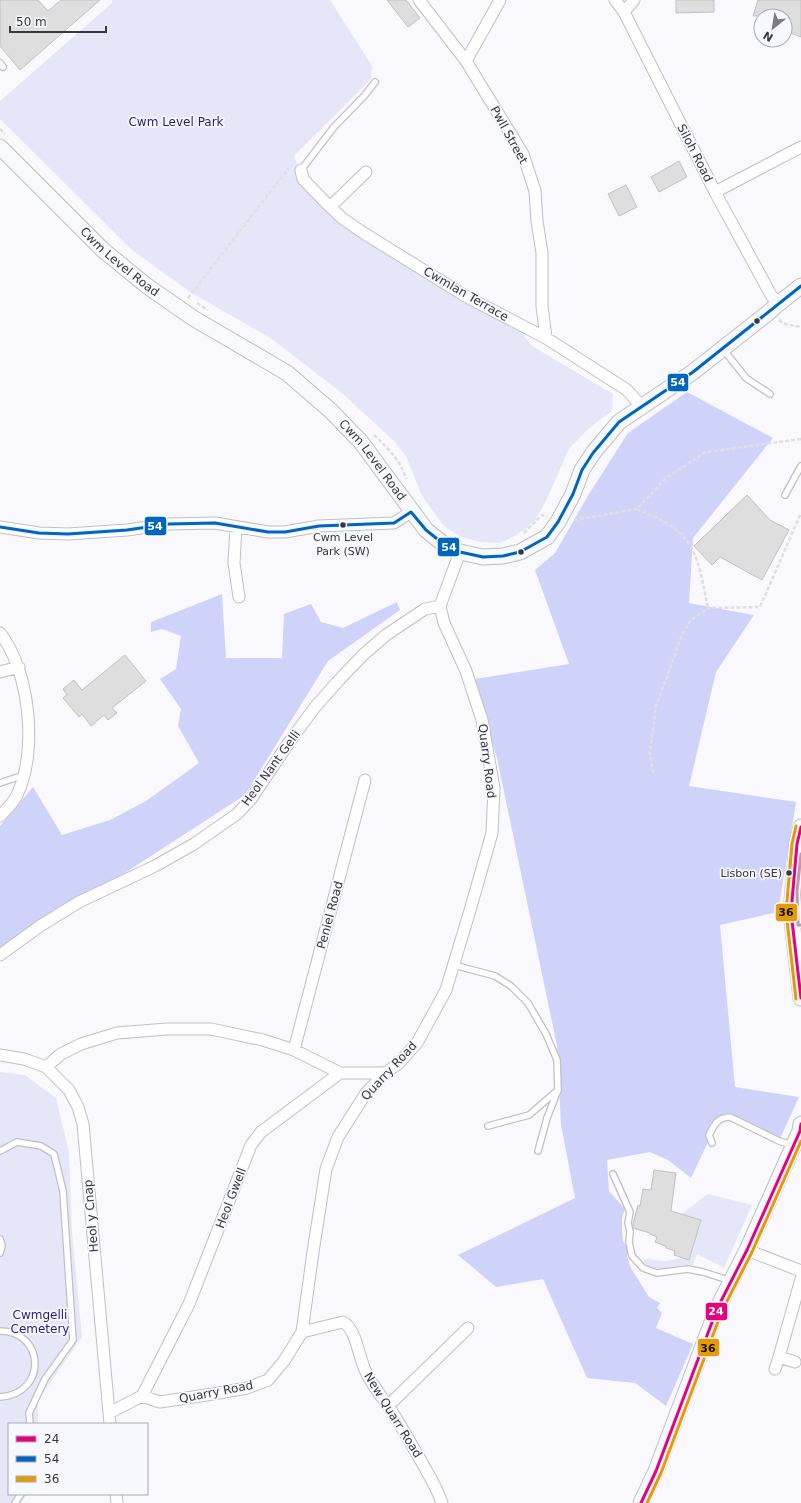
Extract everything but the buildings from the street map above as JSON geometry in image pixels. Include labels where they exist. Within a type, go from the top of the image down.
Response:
[{"type":"street","name":"Pwll Street","points":[[419,0],[466,61],[523,154],[535,191],[537,221],[542,253],[542,306],[546,338]]},
{"type":"street","points":[[466,61],[500,0]]},
{"type":"street","name":"Siloh Road","points":[[615,0],[624,12],[715,192],[771,295],[773,308]]},
{"type":"street","points":[[624,12],[634,0]]},
{"type":"street","name":"Cwm Level Road","points":[[0,147],[103,250],[147,286],[180,308],[287,373],[331,411],[361,442],[388,476],[411,512],[426,530],[446,546],[460,552],[483,557],[503,556],[520,552],[547,537],[558,522],[573,494],[582,470],[593,453],[620,422],[693,372],[801,286]]},
{"type":"street","points":[[715,192],[801,147]]},
{"type":"street","name":"Cwmlan Terrace","points":[[301,170],[303,179],[330,207],[342,218],[362,232],[467,297],[546,338],[627,390],[642,407]]},
{"type":"street","points":[[330,207],[366,172]]},
{"type":"street","points":[[0,527],[39,533],[68,534],[127,530],[169,524],[215,523],[268,532],[285,532],[320,526],[394,523],[411,512]]},
{"type":"street","points":[[236,527],[234,563],[239,597]]},
{"type":"street","points":[[440,606],[460,552]]},
{"type":"street","name":"Heol Nant Gelli","points":[[0,955],[40,926],[79,902],[155,866],[194,844],[237,814],[251,799],[315,707],[363,655],[386,635],[425,609],[440,606]]},
{"type":"street","name":"Quarry Road","points":[[142,1396],[160,1402],[247,1388],[268,1380],[284,1361],[302,1332],[326,1169],[338,1137],[366,1093],[385,1073],[398,1064],[417,1043],[446,990],[492,833],[494,788],[482,720],[466,671],[444,623],[440,606]]},
{"type":"street","points":[[0,634],[19,667],[25,695],[29,729],[27,764],[24,775],[17,795],[0,816]]},
{"type":"street","points":[[0,672],[19,667]]},
{"type":"street","name":"Peniel Road","points":[[294,1050],[365,780]]},
{"type":"street","points":[[801,826],[796,852],[791,912],[797,929],[801,998]]},
{"type":"street","points":[[46,1067],[61,1054],[81,1044],[117,1033],[167,1028],[211,1029],[263,1040],[294,1050],[340,1073],[385,1073]]},
{"type":"street","name":"Heol y Cnap","points":[[0,1056],[24,1059],[46,1067],[69,1090],[78,1107],[83,1124],[109,1418]]},
{"type":"street","name":"Heol Gwell","points":[[142,1396],[189,1304],[251,1145],[261,1132],[340,1073]]},
{"type":"street","points":[[641,1503],[656,1471],[717,1309],[747,1250],[800,1131],[801,1124]]},
{"type":"street","points":[[747,1250],[801,1272]]},
{"type":"street","points":[[774,1369],[779,1357],[801,1279]]},
{"type":"street","name":"New Quarr Road","points":[[302,1332],[343,1322],[348,1325],[364,1369],[374,1388],[388,1406],[438,1491],[442,1503]]},
{"type":"street","points":[[388,1406],[468,1328]]},
{"type":"street","points":[[779,1357],[795,1362]]},
{"type":"street","points":[[109,1418],[142,1396]]},
{"type":"lane","points":[[301,170],[339,122],[366,95],[375,82]]},
{"type":"lane","points":[[723,349],[746,378],[770,394]]},
{"type":"lane","points":[[785,495],[801,466]]},
{"type":"lane","points":[[0,783],[24,775]]},
{"type":"lane","points":[[454,965],[495,976],[511,986],[528,1003],[546,1034],[557,1060],[558,1090],[538,1151]]},
{"type":"lane","points":[[488,1126],[529,1115],[558,1090]]},
{"type":"lane","points":[[712,1144],[709,1135],[713,1127],[718,1120],[725,1117],[730,1117],[779,1141],[793,1145]]},
{"type":"lane","points":[[0,1151],[17,1142],[41,1146],[54,1154],[63,1191],[73,1340],[45,1379],[29,1413],[30,1423]]},
{"type":"lane","points":[[613,1174],[630,1212],[628,1223],[630,1232],[629,1242],[632,1256],[643,1268],[657,1273],[688,1270],[703,1272],[731,1281]]},
{"type":"lane","points":[[0,1239],[2,1246],[0,1253]]},
{"type":"lane","points":[[0,1331],[8,1331],[18,1335],[27,1342],[33,1352],[35,1363],[34,1374],[29,1384],[21,1392],[10,1397],[0,1398]]},
{"type":"lane","points":[[14,1503],[20,1495]]},
{"type":"path","points":[[180,308],[293,164],[309,159]]},
{"type":"path","points":[[773,308],[785,324],[801,327]]},
{"type":"path","points":[[637,509],[666,478],[706,452],[801,440]]},
{"type":"path","points":[[558,522],[637,509],[669,525],[686,539],[696,557],[708,608]]},
{"type":"path","points":[[652,773],[650,752],[656,706],[682,635],[690,621],[708,608],[760,606],[801,513]]},
{"type":"green space","name":"Cwm Level Park","points":[[112,0],[330,0],[372,66],[371,79],[294,156],[301,183],[448,289],[521,332],[532,346],[613,394],[612,411],[588,429],[569,449],[544,505],[536,519],[527,528],[500,543],[480,542],[459,536],[443,525],[422,496],[406,456],[395,442],[343,394],[272,339],[190,292],[132,250],[0,119],[0,101],[112,3]]},
{"type":"green space","name":"Cwmgelli Cemetery","points":[[0,1072],[25,1075],[56,1098],[69,1152],[72,1232],[82,1337],[38,1400],[38,1423],[8,1423],[8,1495],[26,1495],[21,1503],[0,1503]]},
{"type":"green space","points":[[708,1194],[752,1205],[724,1268],[697,1254],[693,1265],[680,1265],[660,1269],[648,1266],[644,1263],[644,1260],[648,1259],[664,1261],[681,1258],[689,1259],[701,1220],[681,1214]]},
{"type":"shaded area","points":[[687,392],[773,438],[693,538],[689,603],[754,615],[716,672],[689,786],[796,802],[778,912],[720,925],[735,1087],[799,1097],[780,1139],[729,1113],[716,1119],[712,1123],[708,1133],[708,1142],[691,1178],[668,1160],[650,1152],[607,1160],[609,1191],[625,1209],[622,1218],[622,1232],[623,1241],[628,1249],[627,1257],[631,1268],[649,1297],[660,1303],[657,1308],[662,1313],[656,1328],[693,1344],[666,1406],[635,1383],[587,1378],[543,1279],[496,1287],[458,1255],[575,1198],[561,1125],[557,1046],[497,758],[475,679],[569,664],[535,570],[555,553],[589,494],[628,433]]},
{"type":"shaded area","points":[[222,594],[226,658],[282,658],[284,614],[311,604],[321,622],[343,628],[397,602],[400,610],[328,661],[245,795],[0,954],[0,826],[33,787],[62,835],[110,820],[146,801],[199,763],[178,726],[181,709],[160,679],[176,669],[181,636],[162,629],[151,632],[151,622]]},
{"type":"transit line","name":"54","points":[[0,527],[39,533],[68,534],[127,530],[169,524],[215,523],[268,532],[285,532],[319,526],[394,523],[411,512],[426,530],[446,546],[460,552],[483,557],[503,556],[520,552],[547,537],[558,522],[573,494],[582,470],[593,453],[619,422],[693,372],[801,286]]},
{"type":"transit line","name":"36","points":[[796,826],[792,844],[786,912],[796,999]]},
{"type":"transit line","name":"24","points":[[801,827],[797,844],[791,912],[801,998]]},
{"type":"transit line","points":[[801,854],[797,891],[798,925],[801,925]]},
{"type":"transit line","name":"24","points":[[641,1503],[656,1471],[717,1309],[747,1250],[800,1131],[801,1124]]},
{"type":"transit line","name":"36","points":[[647,1503],[661,1473],[722,1311],[752,1252],[801,1141]]},
{"type":"place","name":"Cwm Level Park (SW)","points":[[343,525]]},
{"type":"place","name":"Lisbon (SE)","points":[[789,873]]}]
